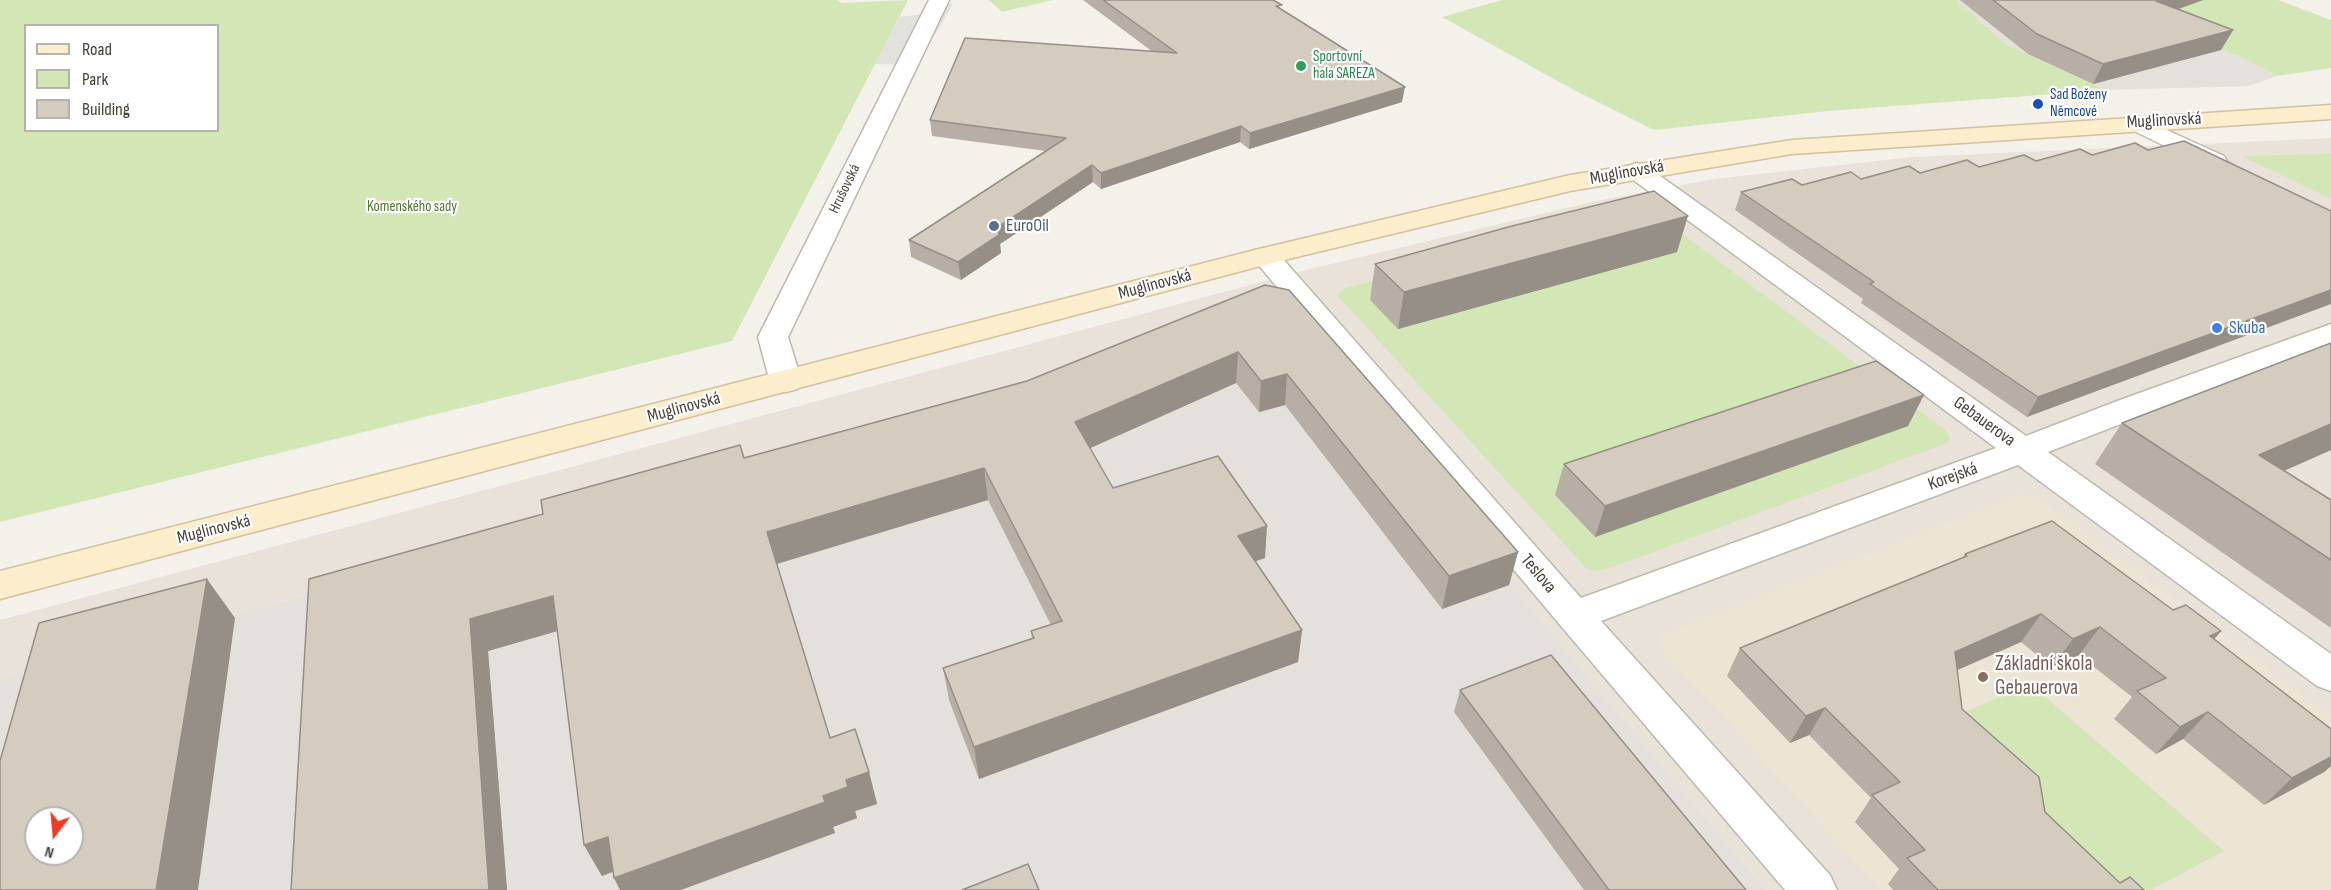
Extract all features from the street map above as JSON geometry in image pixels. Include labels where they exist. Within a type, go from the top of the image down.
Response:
[{"type":"main road","name":"Muglinovská","points":[[0,585],[1265,256],[1570,183],[1792,147],[2331,112]]},
{"type":"street","name":"Hrušovská","points":[[786,382],[773,337],[904,65],[939,0]]},
{"type":"street","points":[[2136,123],[2236,172]]},
{"type":"street","name":"Gebauerova","points":[[1637,171],[2331,675]]},
{"type":"street","name":"Teslova","points":[[1265,256],[1574,616],[1814,890]]},
{"type":"street","name":"Korejská","points":[[1574,616],[2024,450],[2131,407],[2331,333]]},
{"type":"shaded area","points":[[1956,0],[2093,0],[2244,58],[2277,76],[2249,86],[2106,90],[2007,45]]},
{"type":"shaded area","points":[[937,3],[953,4],[935,35],[921,34],[905,65],[875,64],[899,17],[932,13]]},
{"type":"shaded area","points":[[2331,138],[2331,890],[1766,890],[1287,321],[1057,388],[0,680],[0,620],[1306,270],[1596,201],[1714,179],[1913,157]]},
{"type":"shaded area","points":[[1287,320],[1766,890],[0,890],[0,680],[1057,388]]},
{"type":"shaded area","name":"Základní škola Gebauerova","points":[[2021,493],[2037,497],[2331,715],[2331,890],[1881,890],[1659,647],[1660,635]]},
{"type":"green space","name":"Komenského sady","points":[[0,0],[837,0],[842,3],[908,0],[732,341],[0,522]]},
{"type":"green space","points":[[989,0],[1053,0],[1002,12]]},
{"type":"green space","points":[[1502,0],[1956,0],[2007,45],[2106,90],[1828,111],[1654,130],[1574,90],[1442,17]]},
{"type":"green space","points":[[2093,0],[2278,0],[2331,20],[2331,68],[2277,76],[2244,58]]},
{"type":"green space","points":[[2331,154],[2331,199],[2242,156]]},
{"type":"green space","points":[[1662,219],[1946,431],[1950,439],[1947,443],[1621,564],[1600,571],[1587,569],[1338,296],[1343,289],[1501,246]]},
{"type":"green space","points":[[2030,684],[2224,851],[2151,890],[2128,890],[1946,720]]},
{"type":"building","points":[[1103,0],[1273,0],[1282,5],[1276,6],[1405,87],[1250,133],[1241,126],[1101,173],[1092,165],[998,227],[999,235],[958,262],[909,240],[1066,138],[930,120],[965,38],[1177,53]]},
{"type":"building","points":[[1993,0],[2160,0],[2156,1],[2233,30],[2103,64],[2037,34]]},
{"type":"building","points":[[2184,141],[2331,211],[2331,290],[2038,397],[1870,284],[1874,282],[1741,192],[1792,179],[1802,185],[1851,172],[1861,179],[1909,166],[1920,173],[1967,160],[1979,167],[2024,155],[2036,161],[2080,149],[2092,155],[2135,143],[2148,150]]},
{"type":"building","points":[[1654,191],[1688,216],[1404,292],[1375,264],[1512,226]]},
{"type":"building","points":[[1265,285],[1289,290],[1518,552],[1449,576],[1287,374],[1261,381],[1238,352],[1075,422],[1113,488],[1218,456],[1267,526],[1238,536],[1302,630],[974,747],[943,668],[1034,638],[1031,631],[1062,621],[984,468],[767,532],[830,738],[855,729],[869,772],[846,780],[848,787],[823,796],[825,802],[614,878],[608,837],[584,845],[553,596],[470,619],[489,890],[291,890],[309,579],[543,514],[541,500],[740,445],[744,458],[1027,381]]},
{"type":"building","points":[[2331,343],[2331,424],[2259,455],[2331,500],[2331,560],[2122,423]]},
{"type":"building","points":[[1876,361],[1924,395],[1605,506],[1564,464]]},
{"type":"building","points":[[2052,521],[2173,610],[2186,605],[2221,631],[2210,636],[2331,729],[2331,757],[2292,778],[2208,712],[2180,727],[2137,691],[2166,678],[2100,627],[2073,639],[2041,614],[1955,652],[1962,709],[2039,777],[2045,812],[2120,883],[2130,877],[2144,890],[1938,890],[1907,858],[1925,850],[1872,795],[1900,782],[1825,708],[1806,716],[1740,648],[1967,556],[1965,554]]},
{"type":"building","points":[[207,579],[156,890],[0,890],[0,761],[39,623]]},
{"type":"building","points":[[1551,655],[1746,890],[1609,890],[1460,690]]},
{"type":"building","points":[[1028,864],[1039,890],[962,890]]},
{"type":"place","name":"Sportovní hala SAREZA","points":[[1301,66]]},
{"type":"place","name":"Sad Boženy Němcové","points":[[2038,104]]},
{"type":"place","name":"EuroOil","points":[[994,226]]},
{"type":"place","name":"Skuba","points":[[2217,328]]},
{"type":"place","name":"Základní škola Gebauerova","points":[[1983,677]]}]
